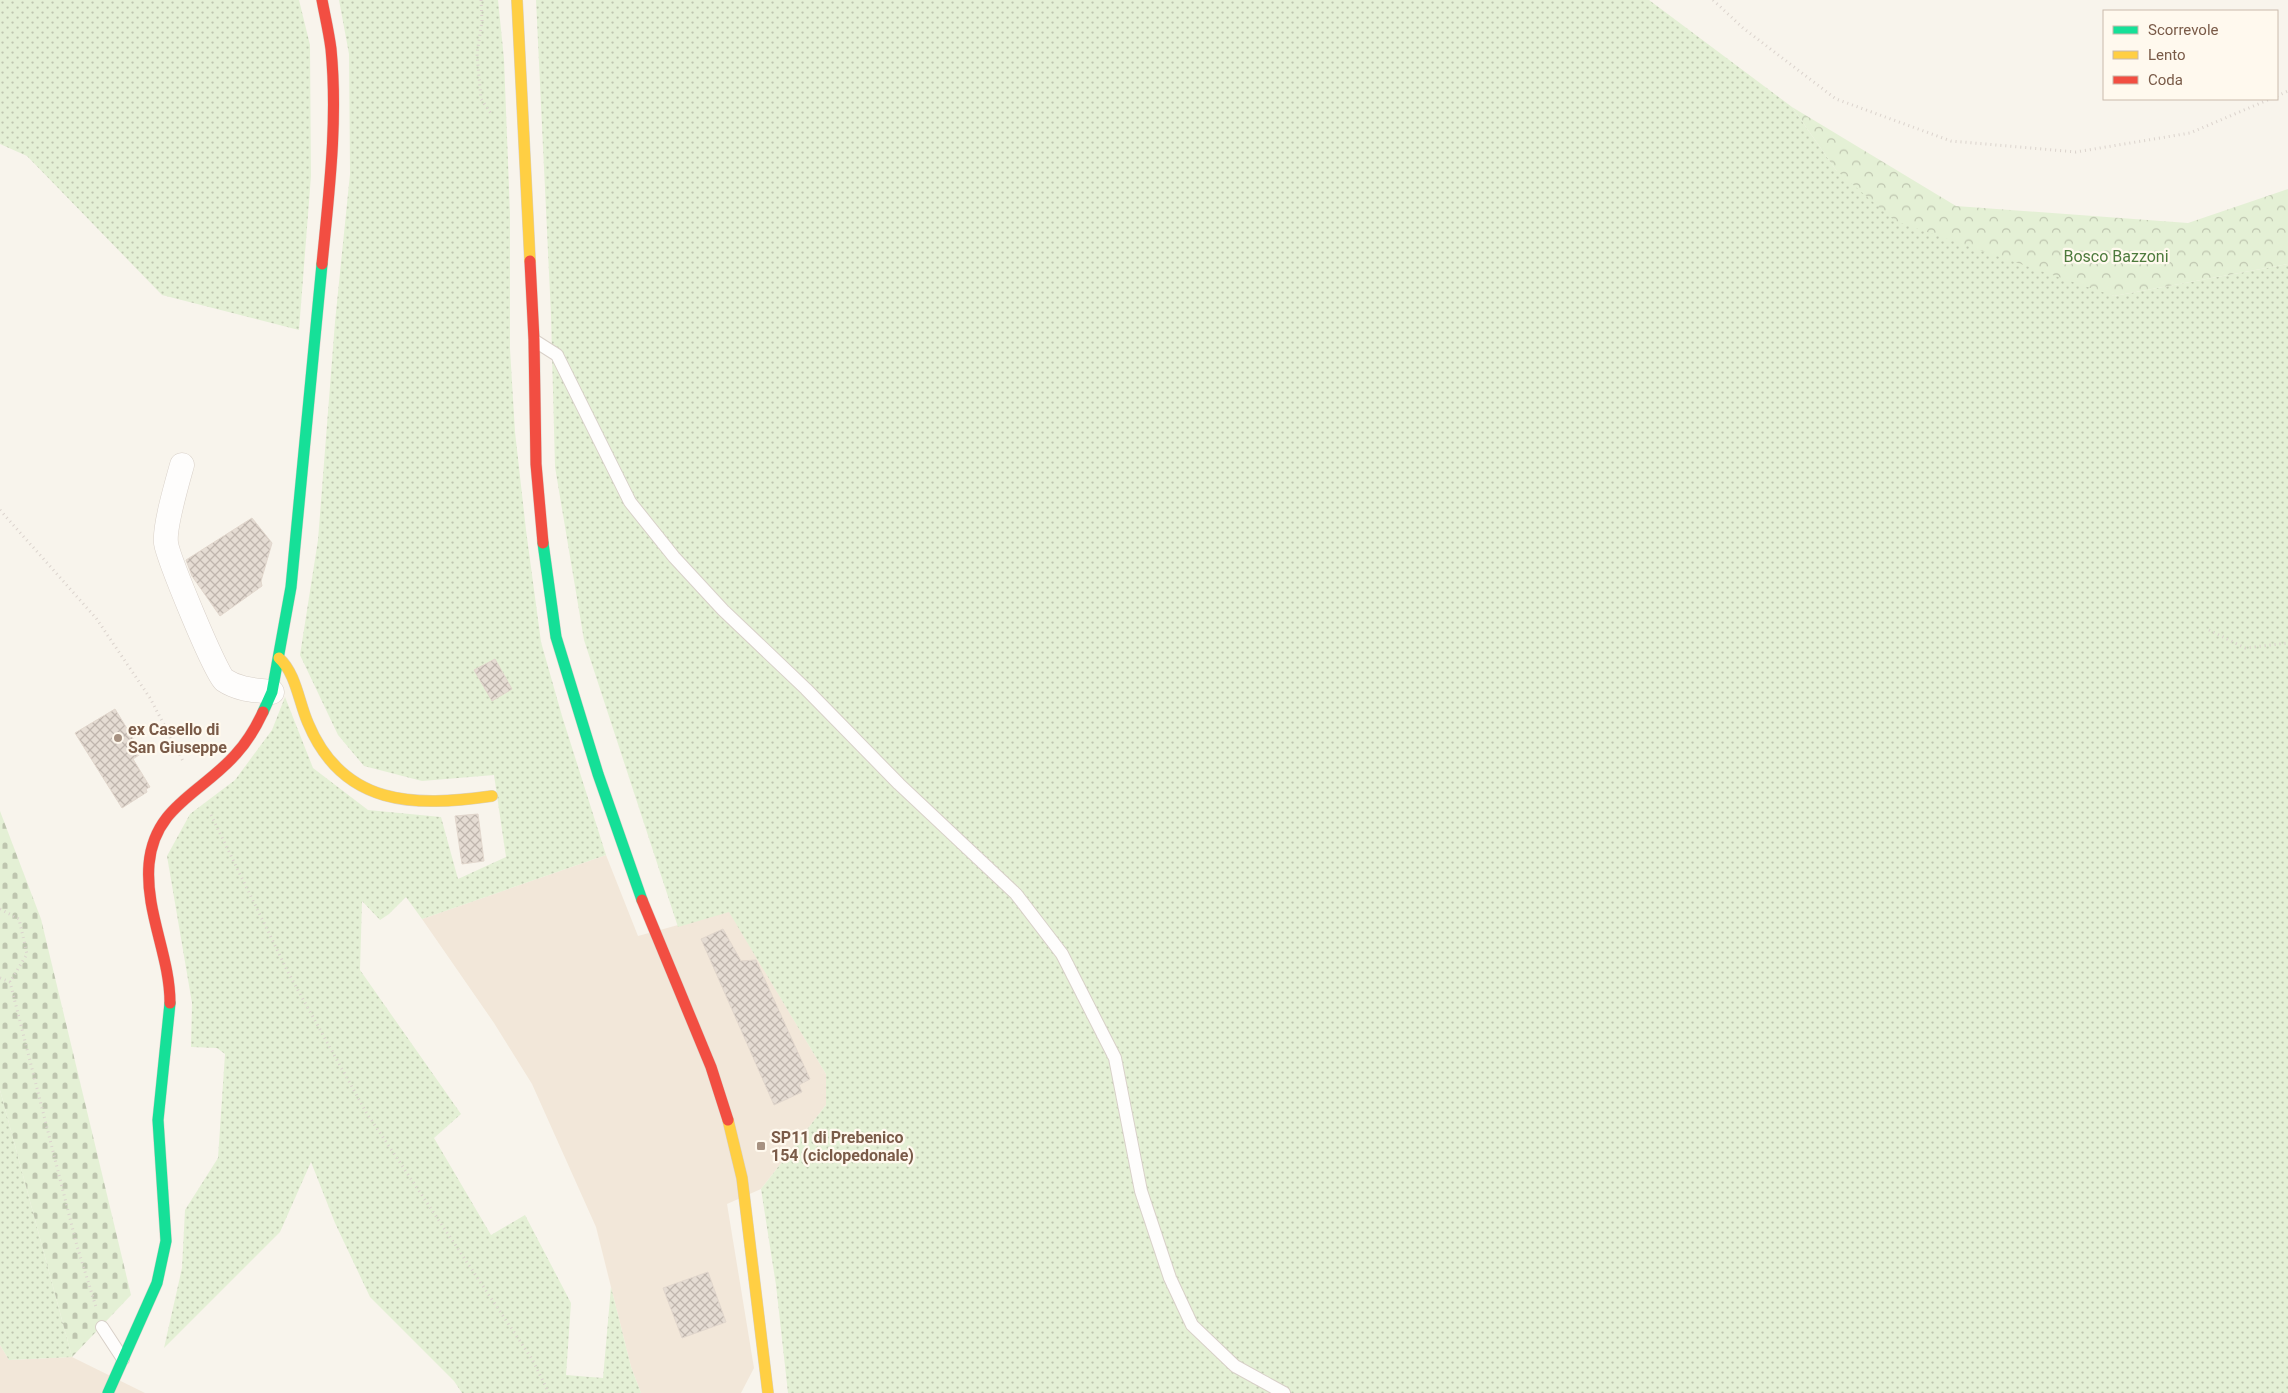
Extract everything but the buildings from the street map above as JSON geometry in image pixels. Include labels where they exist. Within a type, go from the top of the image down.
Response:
[{"type":"street","points":[[108,1393],[156,1283],[166,1240],[158,1120],[170,1005],[170,983],[152,908],[149,865],[154,836],[172,809],[198,789],[236,754],[258,723],[272,692],[292,587],[315,325],[331,176],[334,112],[331,48],[322,0]]},
{"type":"street","points":[[517,0],[534,340],[536,464],[544,550],[556,636],[598,774],[642,899],[711,1067],[732,1132],[742,1178],[768,1393]]},
{"type":"street","points":[[182,465],[171,506],[166,543],[187,600],[222,678],[238,688],[272,692]]},
{"type":"street","points":[[279,658],[287,665],[311,728],[324,754],[342,772],[366,789],[395,800],[423,804],[492,796]]},
{"type":"lane","points":[[534,340],[556,355],[630,502],[674,556],[724,610],[806,689],[899,784],[1016,894],[1062,954],[1115,1058],[1141,1191],[1170,1278],[1192,1325],[1235,1366],[1284,1393]]},
{"type":"lane","points":[[102,1327],[123,1359]]},
{"type":"path","points":[[1713,0],[1743,28],[1836,99],[1951,141],[2076,152],[2190,133],[2268,100]]},
{"type":"path","points":[[0,510],[96,618],[150,698],[198,789],[289,974],[366,1112],[532,1358],[549,1393]]},
{"type":"path","points":[[2209,630],[2245,648],[2288,643]]},
{"type":"path","points":[[0,909],[19,919],[27,954],[10,982],[77,1246],[102,1327]]},
{"type":"path","points":[[0,978],[10,982]]},
{"type":"shaded area","points":[[606,855],[638,936],[729,911],[826,1074],[826,1105],[761,1189],[727,1204],[754,1368],[741,1393],[641,1393],[631,1367],[596,1227],[532,1084],[494,1023],[422,919]]},
{"type":"shaded area","points":[[0,1345],[9,1360],[72,1357],[145,1393],[0,1393]]},
{"type":"green space","points":[[0,0],[299,0],[310,45],[311,176],[299,330],[162,295],[27,156],[0,144]]},
{"type":"green space","points":[[339,0],[498,0],[504,59],[510,214],[510,349],[515,432],[526,530],[541,642],[562,716],[606,855],[422,919],[406,897],[380,920],[362,901],[360,970],[461,1114],[434,1138],[491,1235],[525,1215],[571,1303],[566,1375],[603,1378],[611,1287],[631,1367],[641,1393],[462,1393],[454,1381],[370,1297],[335,1223],[311,1162],[280,1232],[164,1348],[182,1268],[185,1210],[218,1158],[225,1054],[217,1048],[191,1047],[192,1003],[167,856],[190,814],[235,780],[272,730],[285,697],[313,768],[368,810],[441,817],[458,879],[506,857],[494,775],[422,781],[364,766],[338,735],[300,655],[318,540],[335,322],[350,174],[349,54]]},
{"type":"green space","points":[[536,0],[1649,0],[1792,107],[1836,170],[2114,296],[2288,264],[2288,1393],[788,1393],[776,1285],[761,1189],[826,1105],[826,1074],[729,912],[678,927],[584,640],[555,467],[551,315]]},
{"type":"green space","name":"Bosco Bazzoni","points":[[1792,107],[1956,206],[2188,223],[2288,189],[2288,264],[2114,296],[1895,221],[1836,170]]},
{"type":"green space","points":[[0,811],[41,919],[131,1295],[72,1357],[0,1090]]},
{"type":"green space","points":[[0,1090],[72,1357],[9,1360],[0,1345]]},
{"type":"traffic: fast","points":[[263,712],[272,692],[291,587],[322,264]]},
{"type":"traffic: fast","points":[[543,543],[556,637],[598,774],[642,900]]},
{"type":"traffic: fast","points":[[108,1393],[157,1283],[166,1241],[158,1120],[170,1003]]},
{"type":"traffic: slow","points":[[517,0],[530,261]]},
{"type":"traffic: slow","points":[[279,658],[285,664],[293,680],[308,723],[323,751],[341,771],[361,786],[384,795],[409,800],[436,801],[492,796]]},
{"type":"traffic: slow","points":[[728,1120],[742,1178],[768,1393]]},
{"type":"traffic: jam","points":[[322,0],[331,49],[334,103],[332,156],[322,264]]},
{"type":"traffic: jam","points":[[530,261],[534,340],[536,464],[543,543]]},
{"type":"traffic: jam","points":[[170,1003],[166,968],[154,917],[149,882],[149,864],[153,844],[160,828],[170,814],[223,768],[236,754],[251,734],[263,712]]},
{"type":"traffic: jam","points":[[642,900],[711,1067],[728,1120]]},
{"type":"place","name":"ex Casello di San Giuseppe","points":[[118,738]]},
{"type":"place","name":"SP11 di Prebenico 154 (ciclopedonale)","points":[[761,1146]]}]
